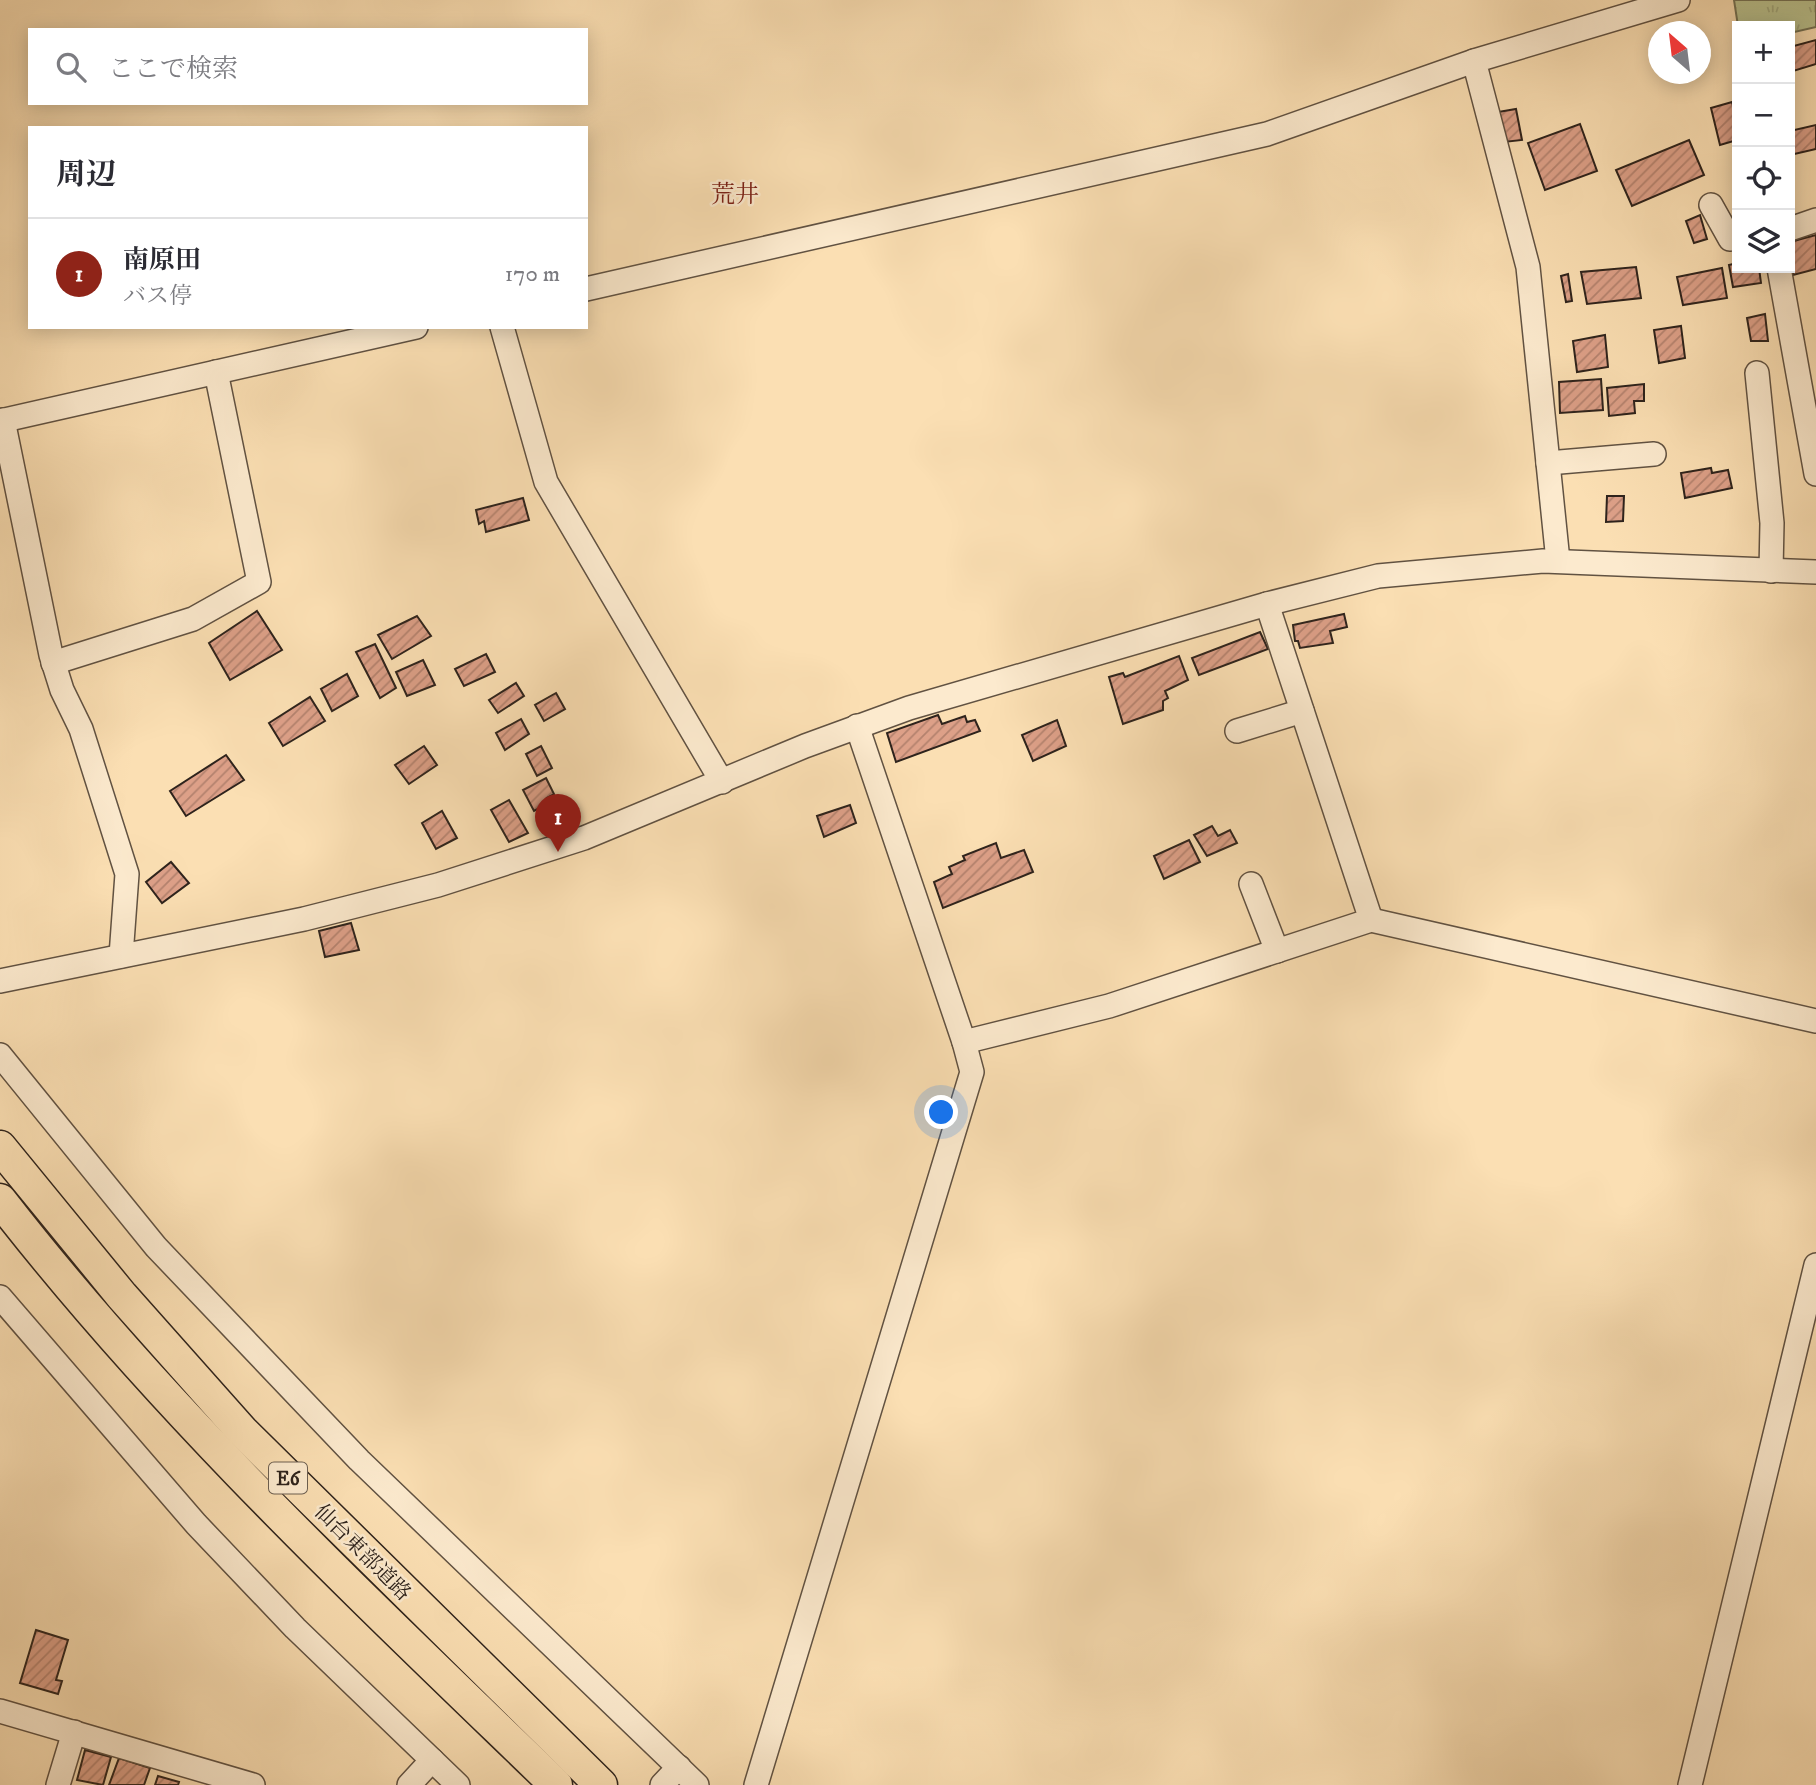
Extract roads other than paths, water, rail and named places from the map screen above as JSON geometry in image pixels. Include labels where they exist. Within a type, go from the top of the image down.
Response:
[{"type":"highway","name":"仙台東部道路","points":[[0,1147],[122,1296],[242,1431],[601,1785]]},
{"type":"highway","name":"仙台東部道路","points":[[0,1200],[96,1315],[219,1451],[329,1565],[556,1785]]},
{"type":"street","points":[[588,289],[1267,134],[1474,61],[1678,0]]},
{"type":"street","points":[[1474,61],[1528,267],[1558,561]]},
{"type":"street","points":[[1711,205],[1732,239]]},
{"type":"street","points":[[1795,227],[1816,220]]},
{"type":"street","points":[[1780,273],[1816,474]]},
{"type":"street","points":[[121,956],[127,874],[81,729],[53,663],[1,421],[407,329]]},
{"type":"street","points":[[503,329],[546,482],[722,782]]},
{"type":"street","points":[[53,663],[193,619],[258,582],[216,372]]},
{"type":"street","points":[[1757,373],[1772,523],[1771,571]]},
{"type":"street","points":[[1548,463],[1654,454]]},
{"type":"street","points":[[0,981],[304,919],[438,886],[584,838],[857,726],[981,686],[1267,604],[1378,576],[1558,561],[1816,572]]},
{"type":"street","points":[[1267,604],[1371,920]]},
{"type":"street","points":[[1237,731],[1302,711]]},
{"type":"street","points":[[756,1785],[972,1072],[857,726]]},
{"type":"street","points":[[1251,884],[1277,951]]},
{"type":"street","points":[[964,1042],[1109,1006],[1371,920],[1816,1021]]},
{"type":"street","points":[[0,1055],[156,1247],[350,1451],[697,1785]]},
{"type":"street","points":[[1690,1785],[1816,1265]]},
{"type":"street","points":[[0,1297],[196,1524],[295,1628],[458,1785]]},
{"type":"street","points":[[0,1711],[253,1785]]},
{"type":"street","points":[[58,1785],[74,1732]]},
{"type":"street","points":[[409,1785],[432,1760]]},
{"type":"street","points":[[662,1785],[679,1767]]},
{"type":"place","name":"南原田","points":[[558,852]]},
{"type":"district","name":"荒井","points":[[735,194]]}]
